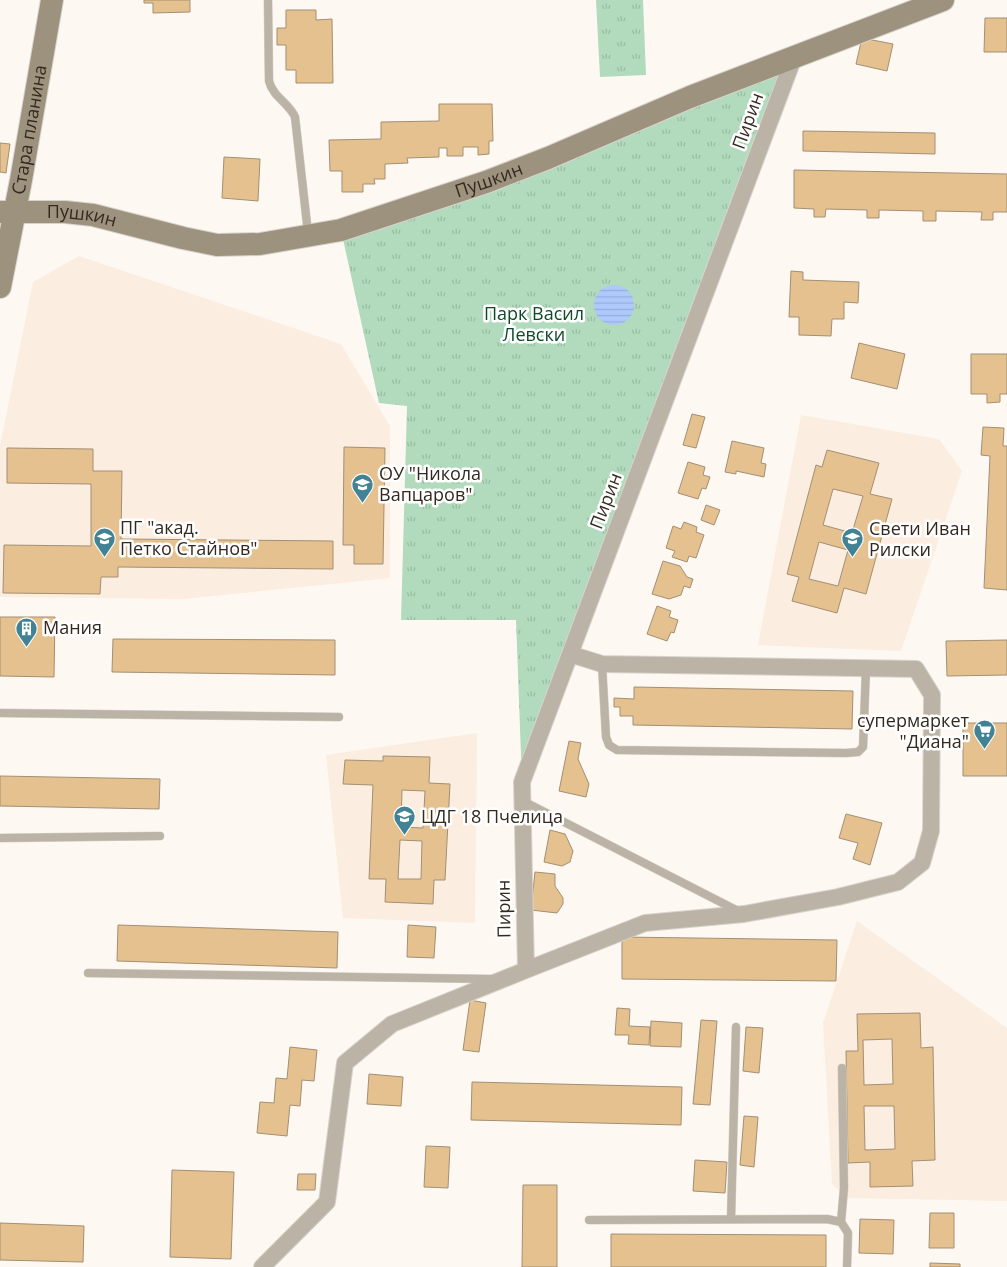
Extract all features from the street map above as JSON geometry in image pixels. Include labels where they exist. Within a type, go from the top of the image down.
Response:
[{"type":"street","name":"Стара планина","points":[[0,288],[7,212],[52,0]]},
{"type":"street","name":"Пушкин","points":[[7,212],[65,212],[94,215],[218,246],[260,244],[341,230],[486,182],[548,158],[690,97],[943,0]]},
{"type":"street","name":"Пирин","points":[[526,970],[522,782],[794,58]]},
{"type":"street","points":[[262,1267],[327,1202],[345,1063],[392,1024],[645,923],[744,914],[838,897],[898,882],[922,863],[931,831],[932,695],[916,669],[602,664],[570,654]]},
{"type":"lane","points":[[268,0],[269,81],[274,93],[293,112],[295,117],[308,236]]},
{"type":"lane","points":[[602,664],[606,737],[609,745],[617,750],[846,754],[858,752],[863,747],[866,668]]},
{"type":"lane","points":[[0,714],[339,717]]},
{"type":"lane","points":[[522,800],[744,914]]},
{"type":"lane","points":[[0,838],[160,836]]},
{"type":"lane","points":[[88,974],[502,979]]},
{"type":"lane","points":[[730,1219],[736,1027]]},
{"type":"lane","points":[[842,1068],[844,1188],[841,1222],[848,1233],[847,1267]]},
{"type":"lane","points":[[589,1220],[827,1219],[841,1222]]},
{"type":"shaded area","points":[[79,256],[341,344],[390,426],[390,578],[184,599],[0,597],[0,446],[33,282]]},
{"type":"shaded area","name":"Свети Иван Рилски","points":[[801,415],[939,439],[962,471],[901,651],[758,645]]},
{"type":"shaded area","name":"ЦДГ 18 Пчелица","points":[[477,733],[475,923],[343,918],[326,755]]},
{"type":"shaded area","points":[[857,921],[1007,1028],[1007,1201],[847,1198],[832,1184],[823,1023]]},
{"type":"green space","points":[[596,0],[643,0],[646,75],[600,77]]},
{"type":"green space","name":"Парк Васил Левски","points":[[794,57],[522,782],[516,620],[401,620],[407,406],[379,403],[341,230]]},
{"type":"water","points":[[618,285],[625,288],[631,294],[634,305],[633,313],[625,322],[618,325],[610,325],[603,322],[595,313],[594,301],[597,294],[606,286]]},
{"type":"building","points":[[144,0],[190,0],[190,12],[153,13],[153,3],[144,3]]},
{"type":"building","points":[[286,10],[316,10],[316,20],[332,19],[333,83],[296,83],[296,70],[286,70],[286,45],[277,45],[277,28],[286,28]]},
{"type":"building","points":[[985,18],[1007,18],[1007,52],[984,52]]},
{"type":"building","points":[[862,38],[893,44],[887,71],[856,64]]},
{"type":"building","points":[[439,104],[492,104],[493,141],[489,141],[489,154],[478,155],[478,147],[463,147],[463,156],[447,156],[447,148],[439,148],[439,157],[407,158],[408,163],[385,164],[385,179],[374,179],[375,184],[363,184],[363,192],[342,192],[342,171],[330,171],[329,140],[381,139],[381,122],[439,121]]},
{"type":"building","points":[[803,131],[935,133],[935,154],[803,151]]},
{"type":"building","points":[[0,143],[10,144],[6,173],[0,172]]},
{"type":"building","points":[[224,157],[260,159],[258,201],[222,198]]},
{"type":"building","points":[[794,170],[1007,174],[1007,212],[993,212],[993,220],[981,220],[982,212],[936,211],[936,221],[923,221],[923,211],[879,210],[879,218],[867,218],[867,210],[826,209],[825,217],[814,217],[814,209],[794,208]]},
{"type":"building","points":[[791,271],[803,272],[803,280],[859,282],[858,303],[844,302],[844,319],[832,319],[831,336],[799,335],[799,317],[789,317]]},
{"type":"building","points":[[859,343],[905,354],[897,389],[851,378]]},
{"type":"building","points":[[971,354],[1007,354],[1007,394],[1000,394],[1000,402],[987,403],[987,394],[971,394]]},
{"type":"building","points":[[692,414],[705,417],[696,448],[683,445]]},
{"type":"building","points":[[983,427],[1004,428],[1003,446],[1007,446],[1007,590],[984,588],[990,456],[981,455]]},
{"type":"building","points":[[732,441],[764,448],[761,463],[766,464],[764,477],[736,471],[736,474],[725,472]]},
{"type":"building","points":[[344,447],[385,448],[383,564],[354,564],[354,545],[343,545]]},
{"type":"building","points":[[7,448],[93,449],[93,471],[122,471],[121,539],[333,541],[333,569],[118,567],[118,577],[101,577],[100,594],[3,593],[4,545],[91,546],[91,484],[7,483]]},
{"type":"building","points":[[827,450],[879,463],[870,494],[892,499],[866,594],[844,588],[837,613],[792,601],[799,577],[787,574],[816,465],[822,467]],"holes":[[[833,489],[863,496],[852,533],[823,525]],[[819,542],[848,550],[838,586],[809,579]]]},
{"type":"building","points":[[688,462],[705,467],[703,475],[710,477],[706,489],[702,488],[698,499],[678,493]]},
{"type":"building","points":[[706,505],[720,510],[714,525],[701,520]]},
{"type":"building","points":[[684,522],[697,527],[696,532],[704,535],[696,558],[689,556],[687,562],[672,557],[675,551],[666,548],[673,526],[681,529]]},
{"type":"building","points":[[663,561],[680,566],[687,577],[693,579],[690,588],[684,586],[681,595],[669,599],[652,594]]},
{"type":"building","points":[[657,606],[671,611],[669,617],[678,620],[674,633],[671,632],[667,641],[647,634]]},
{"type":"building","name":"Мания","points":[[0,617],[55,617],[54,677],[0,676]]},
{"type":"building","points":[[113,639],[335,640],[335,675],[112,672]]},
{"type":"building","points":[[1007,640],[1007,675],[947,676],[946,641]]},
{"type":"building","points":[[634,687],[853,691],[852,729],[633,725],[633,716],[620,716],[620,707],[614,707],[614,698],[634,699]]},
{"type":"building","name":"супермаркет \"Диана\"","points":[[963,723],[1007,723],[1007,776],[963,776]]},
{"type":"building","points":[[569,741],[581,743],[578,759],[589,784],[586,797],[559,791]]},
{"type":"building","points":[[383,756],[430,757],[429,783],[450,784],[445,880],[434,880],[433,904],[385,902],[386,879],[369,879],[373,785],[343,784],[345,760],[383,761]],"holes":[[[402,790],[425,791],[423,828],[401,827]],[[400,840],[422,841],[421,879],[398,879]]]},
{"type":"building","points":[[0,776],[160,779],[159,809],[0,806]]},
{"type":"building","points":[[846,814],[882,823],[870,865],[853,859],[858,843],[839,838]]},
{"type":"building","points":[[550,830],[565,834],[573,851],[570,862],[562,866],[544,862]]},
{"type":"building","points":[[535,872],[555,874],[555,886],[563,898],[563,904],[557,913],[531,910]]},
{"type":"building","points":[[118,925],[338,932],[337,968],[117,961]]},
{"type":"building","points":[[408,925],[436,927],[434,958],[407,957]]},
{"type":"building","points":[[622,937],[837,940],[836,981],[622,979]]},
{"type":"building","points":[[470,1000],[486,1003],[479,1052],[463,1050]]},
{"type":"building","points":[[617,1008],[630,1009],[629,1026],[650,1027],[649,1045],[628,1044],[629,1035],[615,1035]]},
{"type":"building","points":[[920,1013],[921,1048],[933,1047],[935,1160],[912,1161],[913,1186],[870,1187],[870,1162],[848,1163],[846,1051],[858,1051],[857,1014]],"holes":[[[892,1039],[893,1084],[864,1085],[863,1040]],[[864,1106],[894,1106],[895,1149],[865,1150]]]},
{"type":"building","points":[[701,1020],[717,1021],[710,1105],[693,1104]]},
{"type":"building","points":[[651,1021],[682,1023],[681,1047],[650,1046]]},
{"type":"building","points":[[746,1027],[763,1028],[759,1073],[743,1071]]},
{"type":"building","points":[[290,1047],[317,1050],[314,1081],[302,1080],[300,1106],[290,1105],[287,1136],[257,1133],[260,1102],[274,1103],[276,1078],[287,1079]]},
{"type":"building","points":[[369,1074],[403,1077],[401,1106],[367,1104]]},
{"type":"building","points":[[472,1082],[682,1087],[681,1125],[471,1120]]},
{"type":"building","points":[[744,1116],[758,1117],[754,1167],[740,1165]]},
{"type":"building","points":[[426,1146],[450,1147],[448,1188],[424,1187]]},
{"type":"building","points":[[695,1160],[727,1162],[725,1193],[693,1191]]},
{"type":"building","points":[[172,1170],[234,1172],[231,1259],[170,1257]]},
{"type":"building","points":[[298,1174],[316,1174],[315,1190],[297,1190]]},
{"type":"building","points":[[523,1185],[557,1185],[557,1267],[522,1267]]},
{"type":"building","points":[[930,1213],[954,1213],[954,1248],[929,1248]]},
{"type":"building","points":[[860,1219],[894,1220],[893,1254],[859,1253]]},
{"type":"building","points":[[0,1223],[84,1226],[83,1262],[0,1260]]},
{"type":"building","points":[[611,1234],[826,1235],[826,1267],[611,1267]]},
{"type":"building","points":[[930,1263],[960,1264],[960,1267],[930,1267]]},
{"type":"place","name":"ОУ \"Никола Вапцаров\"","points":[[363,503]]},
{"type":"place","name":"ПГ \"акад. Петко Стайнов\"","points":[[104,557]]},
{"type":"place","name":"Свети Иван Рилски","points":[[853,558]]},
{"type":"place","name":"Мания","points":[[27,647]]},
{"type":"place","name":"супермаркет \"Диана\"","points":[[985,750]]},
{"type":"place","name":"ЦДГ 18 Пчелица","points":[[405,836]]}]
